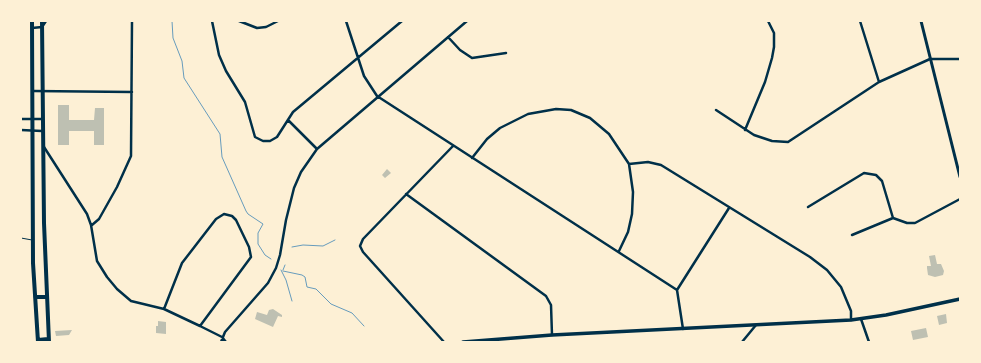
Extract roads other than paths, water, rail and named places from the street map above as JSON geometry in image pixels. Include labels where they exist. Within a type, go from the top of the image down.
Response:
[{"type":"main road","points":[[32,21],[35,297],[38,341],[48,341],[42,131],[42,21]]},
{"type":"main road","points":[[33,174],[43,173]]},
{"type":"main road","points":[[35,297],[46,297]]},
{"type":"main road","points":[[463,342],[552,335],[851,320],[886,315],[960,299]]},
{"type":"street","points":[[32,28],[42,27],[46,21]]},
{"type":"street","points":[[91,225],[99,219],[127,169],[131,156],[132,21]]},
{"type":"street","points":[[212,21],[219,55],[226,71],[245,102],[255,137],[263,141],[278,138],[288,120],[299,106],[402,21]]},
{"type":"street","points":[[239,21],[257,28],[266,27],[278,21]]},
{"type":"street","points":[[346,21],[364,76],[377,96],[452,146],[678,290]]},
{"type":"street","points":[[745,130],[765,82],[772,58],[775,41],[774,33],[768,21]]},
{"type":"street","points":[[860,21],[879,82]]},
{"type":"street","points":[[921,21],[960,177]]},
{"type":"street","points":[[221,342],[222,337],[268,283],[276,268],[281,252],[286,220],[294,188],[301,172],[317,149],[464,22]]},
{"type":"street","points":[[448,37],[460,50],[472,58],[506,53]]},
{"type":"street","points":[[716,110],[745,130],[772,141],[788,142],[879,82],[930,59],[960,59]]},
{"type":"street","points":[[32,91],[132,92]]},
{"type":"street","points":[[472,158],[487,138],[510,122],[528,114],[556,109],[579,113],[600,124],[614,140],[629,164],[633,192],[632,214],[628,232],[619,251]]},
{"type":"street","points":[[21,119],[42,120]]},
{"type":"street","points":[[288,120],[317,149]]},
{"type":"street","points":[[21,130],[42,131]]},
{"type":"street","points":[[43,145],[82,204],[91,225],[97,261],[117,289],[131,301],[164,309],[222,337],[226,342]]},
{"type":"street","points":[[444,342],[363,252],[360,246],[363,239],[452,146]]},
{"type":"street","points":[[629,164],[648,162],[661,165],[810,257],[827,270],[838,282],[845,294],[851,311],[851,320]]},
{"type":"street","points":[[808,207],[858,175],[872,173],[885,185],[893,218]]},
{"type":"street","points":[[406,194],[546,296],[551,305],[552,335]]},
{"type":"street","points":[[852,235],[893,218],[907,223],[915,222],[960,199]]},
{"type":"street","points":[[683,329],[678,290],[729,208]]},
{"type":"street","points":[[164,309],[182,263],[216,219],[224,214],[232,216],[236,220],[249,247],[251,257],[200,326]]},
{"type":"street","points":[[861,319],[868,342]]},
{"type":"street","points":[[742,342],[756,325]]},
{"type":"lane","points":[[21,238],[34,240]]},
{"type":"waterway","points":[[172,21],[173,38],[182,61],[184,78],[220,134],[222,157],[246,211],[263,224],[258,233],[258,244],[265,255],[271,259]]},
{"type":"waterway","points":[[292,247],[303,245],[323,246],[335,240]]},
{"type":"waterway","points":[[283,270],[285,265]]},
{"type":"waterway","points":[[281,270],[286,280],[292,301]]},
{"type":"waterway","points":[[283,271],[305,277],[307,287],[316,289],[331,304],[352,313],[364,326]]}]
